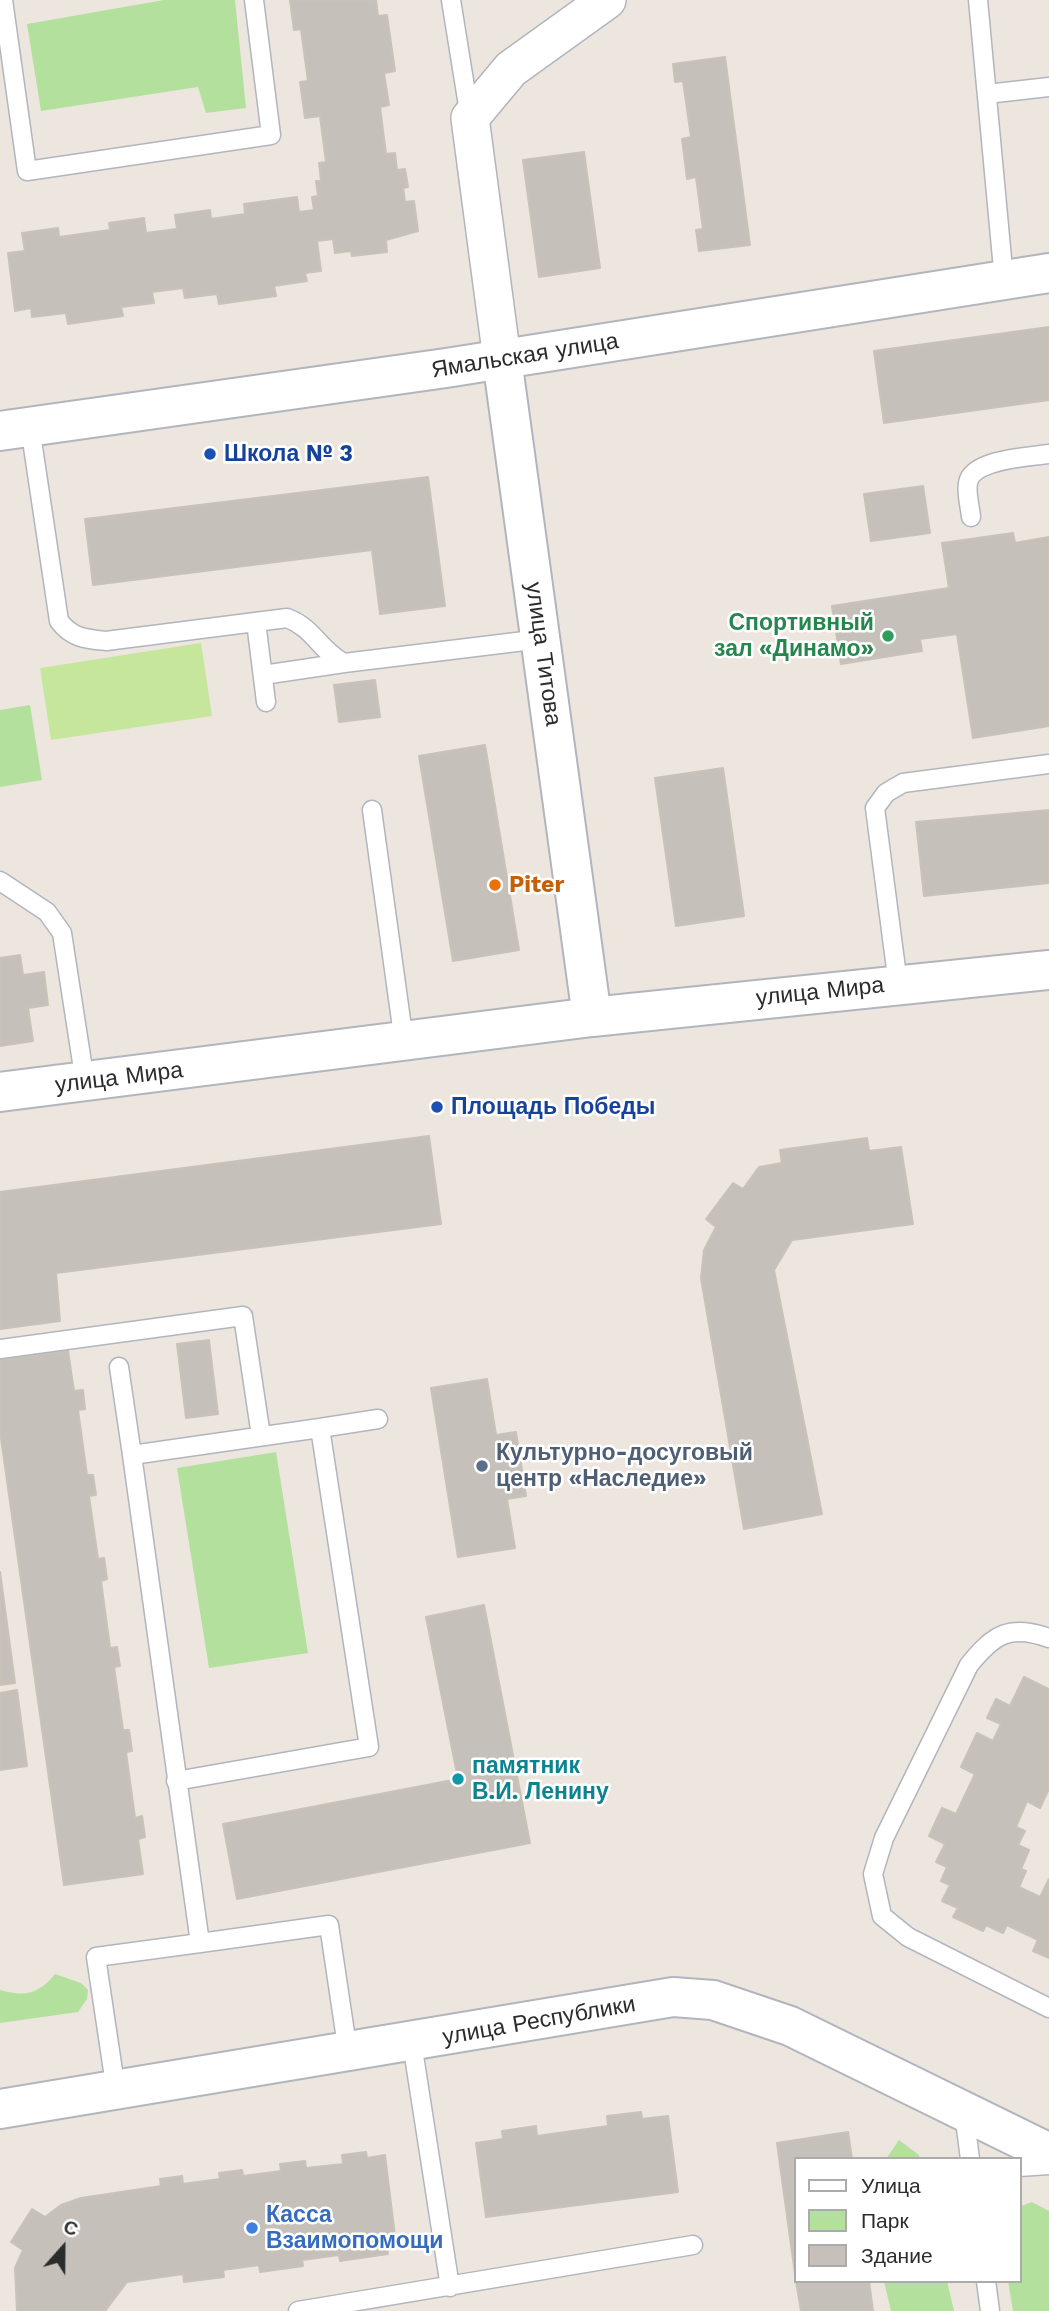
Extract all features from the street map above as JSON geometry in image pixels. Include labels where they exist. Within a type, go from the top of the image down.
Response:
[{"type":"street","points":[[470,118],[511,69],[607,0]]},
{"type":"street","name":"улица Титова","points":[[470,118],[592,1017]]},
{"type":"street","name":"Ямальская улица","points":[[15,429],[502,359],[1049,273]]},
{"type":"street","name":"улица Мира","points":[[592,1017],[1049,970]]},
{"type":"street","points":[[404,1042],[592,1017]]},
{"type":"street","name":"улица Мира","points":[[0,1092],[238,1065],[404,1042]]},
{"type":"street","name":"улица Республики","points":[[0,2109],[412,2043],[673,1997],[713,2000],[790,2026],[1049,2153]]},
{"type":"lane","points":[[3,0],[27,171],[271,135],[254,0]]},
{"type":"lane","points":[[451,0],[470,118]]},
{"type":"lane","points":[[978,0],[1004,280]]},
{"type":"lane","points":[[987,94],[1049,87]]},
{"type":"lane","points":[[15,429],[59,621],[68,633],[106,641],[287,618],[305,625],[329,655],[344,663]]},
{"type":"lane","points":[[971,517],[967,484],[971,474],[986,464],[1049,454]]},
{"type":"lane","points":[[256,622],[266,702]]},
{"type":"lane","points":[[263,675],[541,639]]},
{"type":"lane","points":[[898,984],[875,808],[886,793],[903,783],[1049,764]]},
{"type":"lane","points":[[372,810],[404,1042]]},
{"type":"lane","points":[[0,881],[47,912],[62,933],[85,1082]]},
{"type":"lane","points":[[0,1349],[243,1316],[261,1436]]},
{"type":"lane","points":[[119,1367],[200,1943]]},
{"type":"lane","points":[[132,1455],[378,1419]]},
{"type":"lane","points":[[176,1781],[369,1747],[320,1428]]},
{"type":"lane","points":[[1049,1639],[1014,1630],[987,1643],[969,1665],[884,1838],[873,1874],[882,1916],[908,1937],[1049,2007]]},
{"type":"lane","points":[[116,2091],[96,1957],[329,1925],[348,2053]]},
{"type":"lane","points":[[412,2043],[450,2287]]},
{"type":"lane","points":[[964,2110],[970,2157]]},
{"type":"lane","points":[[1021,2167],[1049,2165]]},
{"type":"lane","points":[[299,2311],[394,2304],[450,2287],[693,2245]]},
{"type":"lane","points":[[986,2283],[990,2311]]},
{"type":"green space","points":[[164,0],[235,0],[246,108],[206,113],[198,87],[41,111],[27,24]]},
{"type":"green space","points":[[201,643],[212,716],[51,740],[40,668]]},
{"type":"green space","points":[[30,705],[42,780],[0,787],[0,710]]},
{"type":"green space","points":[[276,1452],[308,1653],[209,1668],[177,1468]]},
{"type":"green space","points":[[55,1974],[81,1983],[88,1990],[87,1999],[78,2012],[0,2023],[0,1990],[31,1992],[43,1986]]},
{"type":"green space","points":[[899,2140],[920,2157],[887,2157]]},
{"type":"green space","points":[[1032,2202],[1049,2211],[1049,2311],[1013,2311],[1008,2283],[1021,2283],[1021,2206]]},
{"type":"green space","points":[[884,2283],[947,2283],[954,2311],[891,2311]]},
{"type":"building","points":[[290,0],[376,0],[378,16],[387,15],[395,71],[384,73],[389,105],[380,107],[386,154],[395,153],[397,170],[405,169],[408,187],[403,188],[405,202],[414,201],[418,231],[386,240],[387,252],[352,256],[351,251],[335,253],[333,239],[317,241],[321,271],[305,273],[307,281],[274,286],[276,296],[219,304],[217,294],[185,298],[183,288],[152,292],[154,303],[121,307],[123,316],[68,324],[66,313],[32,317],[31,308],[15,311],[8,253],[25,251],[22,233],[58,228],[59,237],[110,230],[109,223],[144,218],[146,233],[177,229],[175,215],[210,210],[211,219],[245,214],[244,204],[297,197],[299,212],[314,210],[312,197],[318,196],[316,181],[321,181],[319,163],[326,162],[320,116],[305,118],[300,82],[308,81],[301,29],[294,30]]},
{"type":"building","points":[[725,57],[750,245],[699,251],[696,230],[703,229],[696,177],[687,179],[682,139],[691,137],[683,81],[675,82],[673,64]]},
{"type":"building","points":[[584,152],[600,268],[539,277],[523,160]]},
{"type":"building","points":[[1049,327],[1049,400],[884,423],[874,351]]},
{"type":"building","points":[[428,477],[445,606],[380,614],[372,550],[93,585],[85,519]]},
{"type":"building","points":[[923,486],[930,533],[871,541],[864,494]]},
{"type":"building","name":"Спортивный зал «Динамо»","points":[[1013,533],[1015,543],[1049,537],[1049,726],[973,738],[957,634],[920,639],[922,651],[841,664],[832,606],[949,588],[942,543]]},
{"type":"building","points":[[375,680],[380,717],[339,722],[334,685]]},
{"type":"building","points":[[485,745],[519,950],[453,961],[419,756]]},
{"type":"building","points":[[723,768],[744,916],[676,926],[655,778]]},
{"type":"building","points":[[1049,810],[1049,883],[924,896],[916,822]]},
{"type":"building","points":[[20,955],[23,975],[44,972],[48,1005],[28,1008],[33,1041],[0,1046],[0,958]]},
{"type":"building","points":[[429,1136],[441,1224],[56,1273],[60,1321],[0,1329],[0,1192]]},
{"type":"building","points":[[867,1138],[869,1151],[901,1147],[913,1224],[792,1240],[774,1270],[822,1514],[744,1529],[701,1278],[704,1250],[716,1227],[706,1219],[733,1183],[743,1189],[759,1167],[782,1163],[780,1150]]},
{"type":"building","points":[[209,1340],[218,1414],[186,1418],[177,1344]]},
{"type":"building","points":[[68,1351],[74,1391],[83,1390],[85,1409],[78,1410],[87,1475],[93,1475],[96,1495],[89,1496],[98,1559],[104,1558],[107,1579],[101,1581],[110,1648],[117,1647],[120,1666],[114,1667],[123,1730],[129,1730],[132,1751],[126,1752],[135,1818],[142,1816],[145,1837],[138,1839],[143,1874],[64,1885],[0,1431],[0,1360]]},
{"type":"building","name":"Культурно-досуговый центр «Наследие»","points":[[487,1379],[496,1435],[516,1432],[526,1496],[507,1499],[515,1548],[458,1557],[431,1388]]},
{"type":"building","points":[[0,1572],[15,1683],[0,1685]]},
{"type":"building","points":[[484,1605],[530,1843],[237,1899],[223,1824],[458,1779],[426,1617]]},
{"type":"building","points":[[1024,1677],[1049,1689],[1049,1789],[1040,1808],[1027,1801],[1016,1827],[1025,1831],[1018,1845],[1029,1850],[1021,1869],[1026,1871],[1019,1887],[1040,1897],[1049,1879],[1049,1958],[1033,1951],[1038,1940],[1007,1925],[1003,1933],[986,1925],[983,1931],[953,1917],[958,1908],[942,1901],[950,1885],[941,1881],[947,1867],[936,1862],[945,1844],[929,1836],[942,1808],[956,1814],[975,1774],[961,1767],[977,1733],[993,1741],[1001,1724],[987,1718],[996,1699],[1010,1706]]},
{"type":"building","points":[[17,1690],[27,1766],[0,1770],[0,1693]]},
{"type":"building","points":[[641,2112],[642,2119],[668,2116],[678,2192],[486,2217],[476,2143],[503,2139],[502,2131],[536,2126],[537,2136],[608,2126],[607,2116]]},
{"type":"building","points":[[848,2132],[852,2157],[794,2157],[794,2267],[777,2143]]},
{"type":"building","points":[[366,2152],[367,2158],[385,2155],[396,2244],[387,2245],[388,2254],[340,2261],[339,2255],[302,2260],[303,2266],[260,2272],[259,2265],[223,2270],[224,2277],[184,2282],[183,2274],[127,2282],[105,2311],[17,2311],[15,2268],[23,2250],[11,2242],[32,2209],[45,2217],[61,2205],[81,2198],[161,2186],[160,2179],[182,2176],[183,2184],[220,2179],[219,2173],[242,2170],[243,2176],[281,2171],[280,2164],[305,2161],[306,2168],[343,2164],[342,2155]]},
{"type":"building","points":[[796,2283],[869,2283],[873,2311],[801,2311]]},
{"type":"place","name":"Школа № 3","points":[[210,454]]},
{"type":"place","name":"Спортивный зал «Динамо»","points":[[888,636]]},
{"type":"place","name":"Piter","points":[[495,885]]},
{"type":"place","name":"Площадь Победы","points":[[437,1107]]},
{"type":"place","name":"Культурно-досуговый центр «Наследие»","points":[[482,1466]]},
{"type":"place","name":"памятник В.И. Ленину","points":[[458,1779]]},
{"type":"place","name":"Касса Взаимопомощи","points":[[252,2228]]}]
